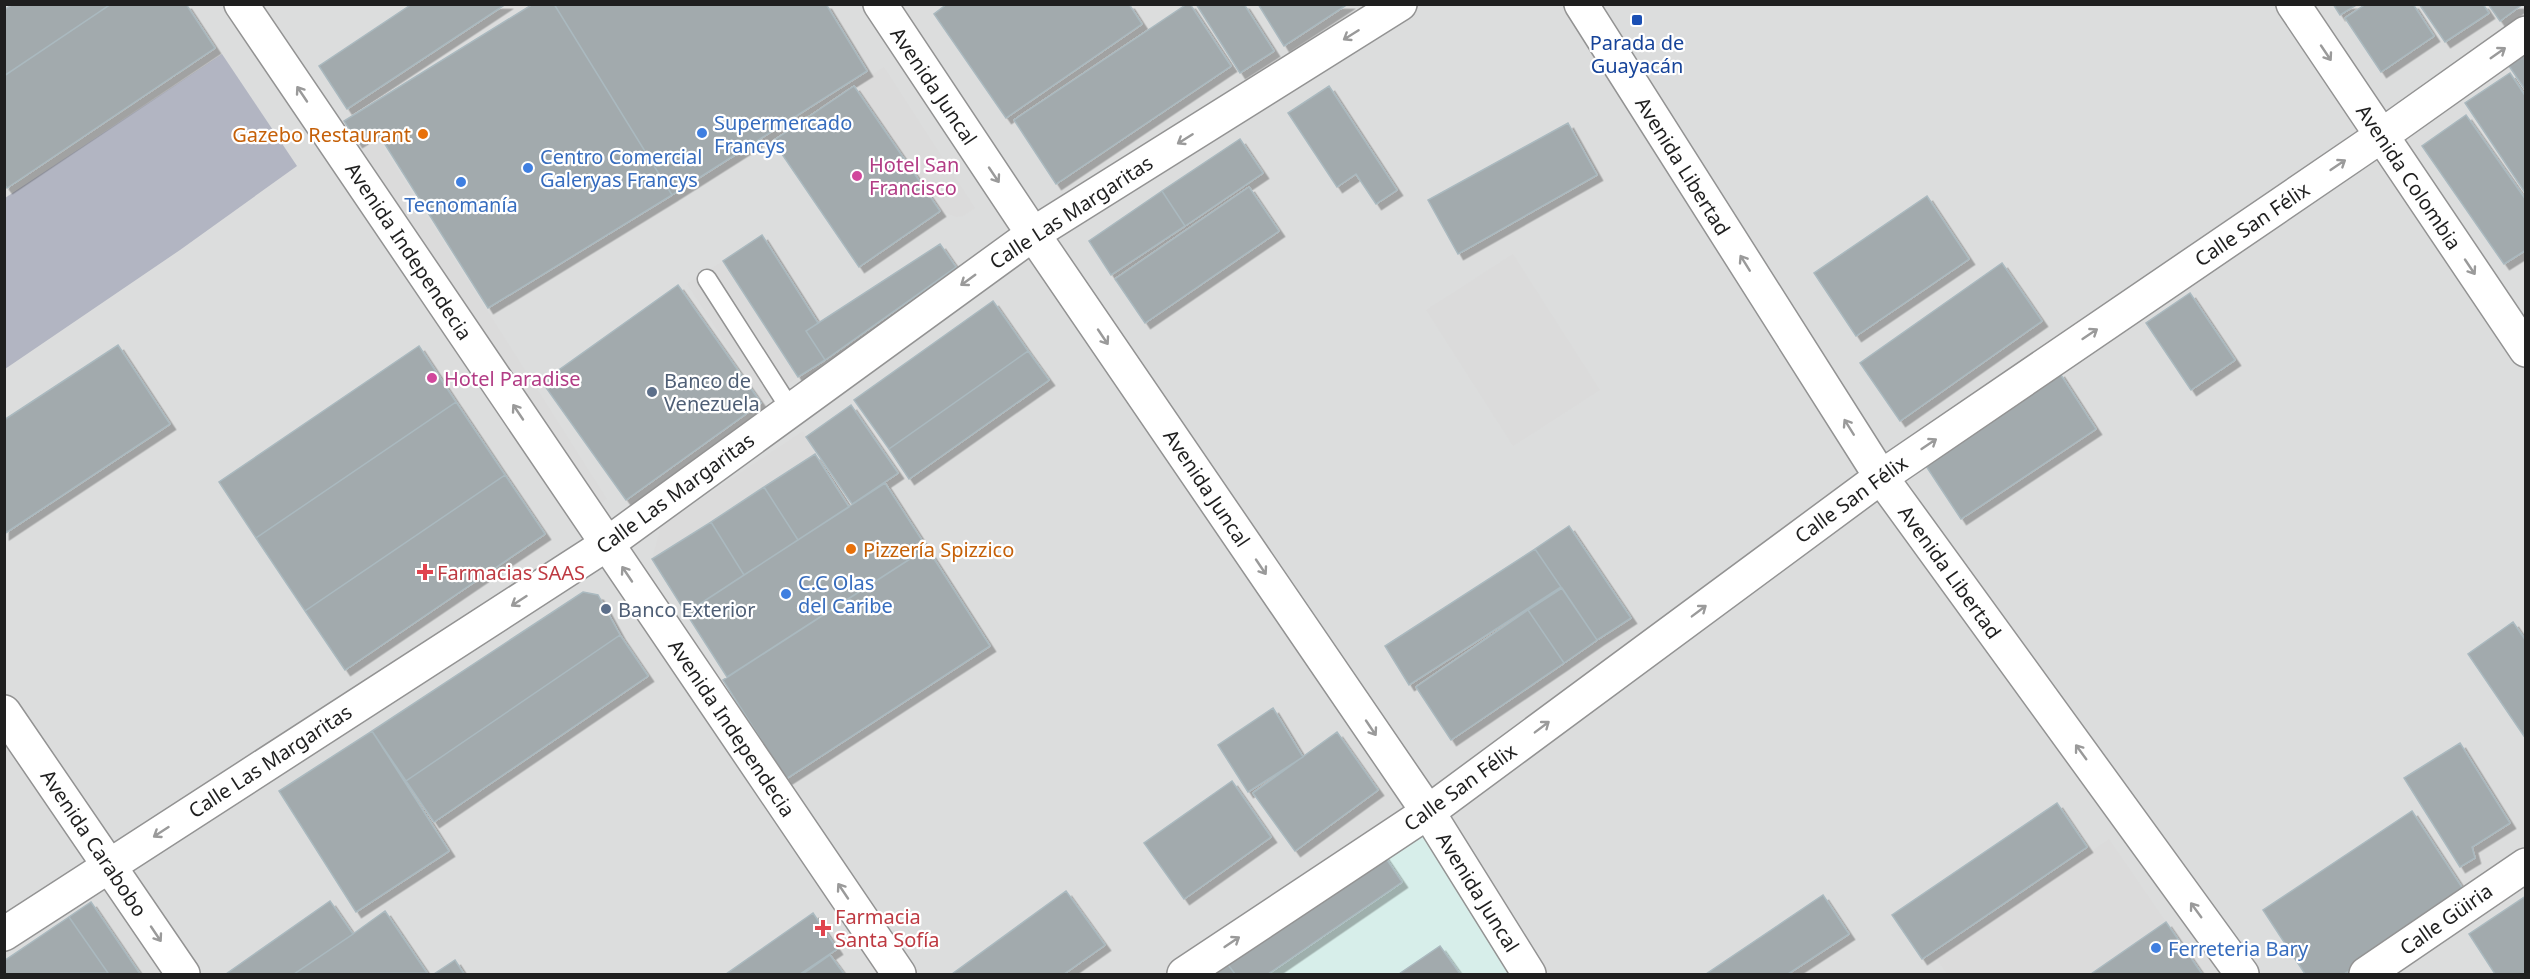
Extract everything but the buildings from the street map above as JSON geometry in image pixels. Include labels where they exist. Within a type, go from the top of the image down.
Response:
[{"type":"street","name":"Avenida Independecia","points":[[241,4],[899,975]]},
{"type":"street","name":"Avenida Juncal","points":[[880,4],[1033,234],[1428,812],[1529,975]]},
{"type":"street","name":"Calle Las Margaritas","points":[[4,934],[607,544],[1033,234],[1400,4]]},
{"type":"street","name":"Avenida Libertad","points":[[1581,4],[1881,477],[2242,975]]},
{"type":"street","name":"Avenida Colombia","points":[[2293,4],[2526,350]]},
{"type":"street","name":"Calle San Félix","points":[[1184,975],[1428,812],[1881,477],[2381,136],[2526,33]]},
{"type":"street","name":"Avenida Carabobo","points":[[4,712],[183,975]]},
{"type":"street","name":"Calle Güiria","points":[[2366,975],[2526,865]]},
{"type":"lane","points":[[707,279],[791,410]]},
{"type":"shaded area","points":[[5,5],[2525,5],[2525,974],[5,974]]},
{"type":"shaded area","points":[[222,54],[297,166],[180,250],[5,369],[5,198]]},
{"type":"shaded area","points":[[884,67],[975,208],[963,216],[957,217],[940,211],[854,86]]},
{"type":"shaded area","points":[[374,132],[607,499],[591,509],[358,142]]},
{"type":"shaded area","points":[[1513,254],[1600,390],[1513,446],[1426,310]]},
{"type":"shaded area","points":[[723,261],[798,377],[763,401],[687,284]]},
{"type":"shaded area","points":[[803,431],[815,454],[652,559],[661,526]]},
{"type":"shaded area","points":[[1428,812],[1529,974],[1183,974]]},
{"type":"shaded area","points":[[2109,839],[2166,922],[2091,974],[1947,974],[1936,958]]},
{"type":"place","name":"Parada de Guayacán","points":[[1637,20]]},
{"type":"place","name":"Supermercado Francys","points":[[702,133]]},
{"type":"place","name":"Gazebo Restaurant","points":[[423,134]]},
{"type":"place","name":"Centro Comercial Galeryas Francys","points":[[528,168]]},
{"type":"place","name":"Hotel San Francisco","points":[[857,176]]},
{"type":"place","name":"Tecnomanía","points":[[461,182]]},
{"type":"place","name":"Hotel Paradise","points":[[432,378]]},
{"type":"place","name":"Banco de Venezuela","points":[[652,392]]},
{"type":"place","name":"Pizzería Spizzico","points":[[851,549]]},
{"type":"place","name":"Farmacias SAAS","points":[[425,572]]},
{"type":"place","name":"C.C Olas del Caribe","points":[[786,594]]},
{"type":"place","name":"Banco Exterior","points":[[606,609]]},
{"type":"place","name":"Farmacia Santa Sofía","points":[[823,928]]},
{"type":"place","name":"Ferreteria Bary","points":[[2156,948]]}]
